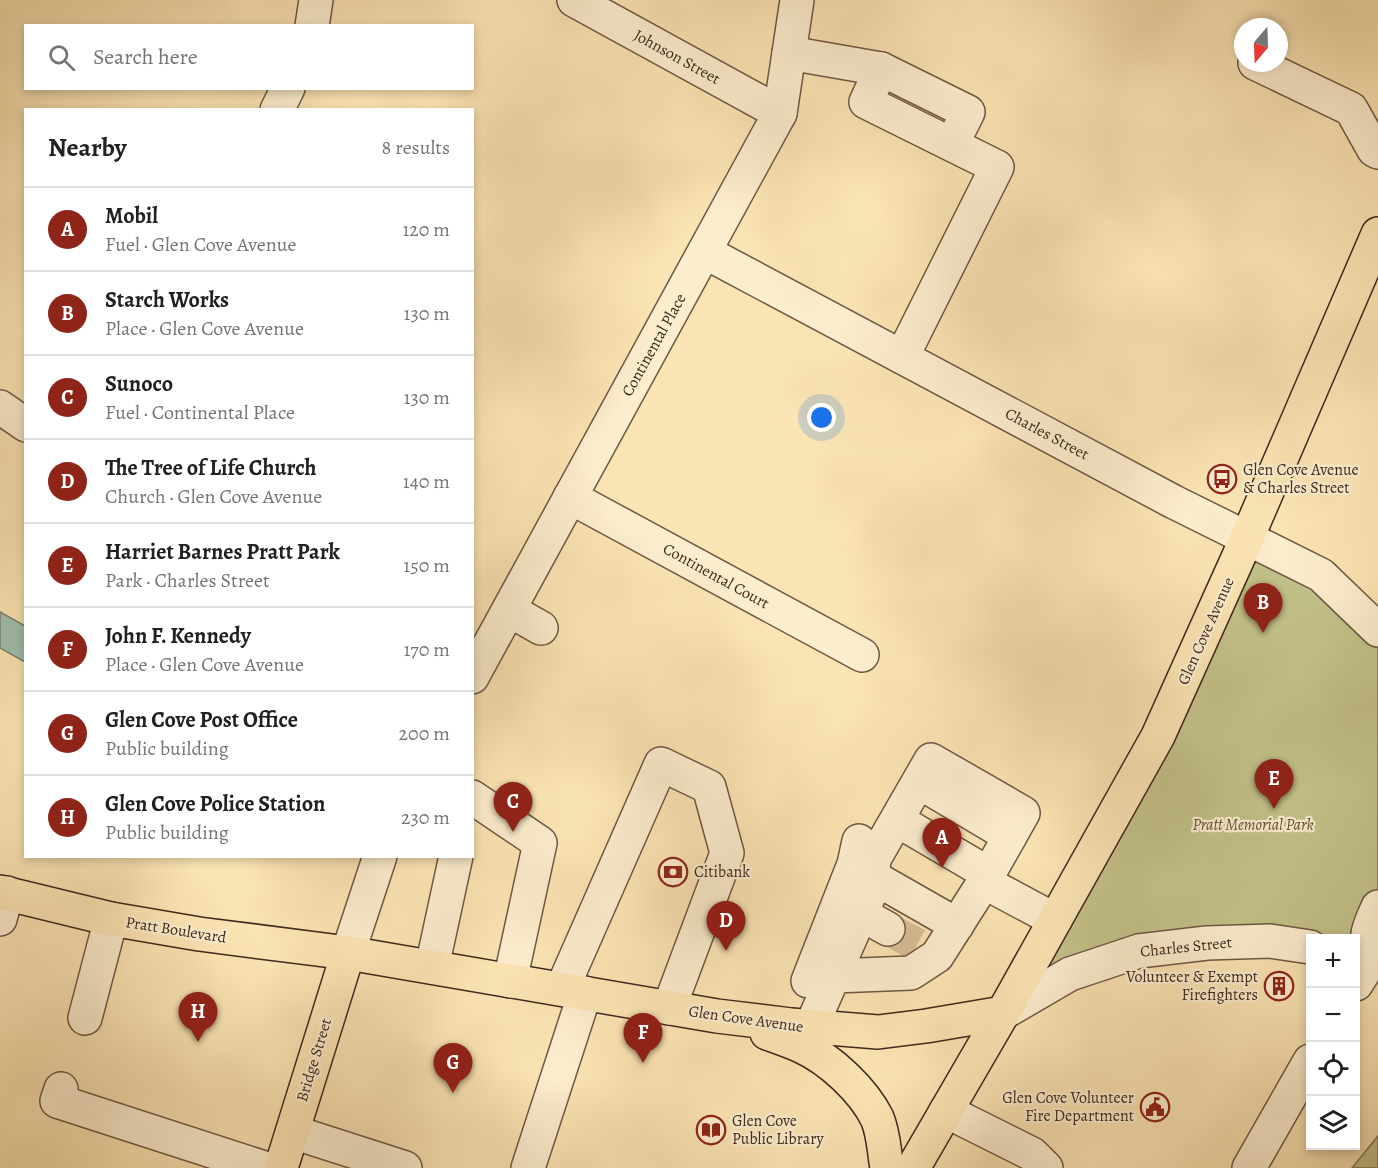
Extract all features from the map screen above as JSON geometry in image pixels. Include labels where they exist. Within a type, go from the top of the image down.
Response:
[{"type":"main road","name":"Glen Cove Avenue","points":[[913,1168],[1003,1013],[1158,736],[1247,538],[1378,234]]},
{"type":"main road","name":"Pratt Boulevard","points":[[2,898],[111,920],[199,934],[348,953]]},
{"type":"main road","name":"Glen Cove Avenue","points":[[348,953],[717,1016],[801,1026],[878,1032],[1003,1013]]},
{"type":"main road","name":"Bridge Street","points":[[281,1168],[348,953]]},
{"type":"main road","points":[[717,1016],[802,1046],[831,1065],[862,1095],[877,1119],[882,1135],[886,1168]]},
{"type":"street","points":[[312,24],[316,0]]},
{"type":"street","name":"Johnson Street","points":[[574,0],[780,113]]},
{"type":"street","name":"Continental Place","points":[[474,672],[780,113],[797,0]]},
{"type":"street","points":[[789,53],[881,69],[866,102],[997,167],[902,357]]},
{"type":"street","points":[[1274,72],[1352,109],[1374,150],[1378,152]]},
{"type":"street","points":[[278,108],[287,90]]},
{"type":"street","name":"Charles Street","points":[[705,252],[1174,502],[1320,575],[1378,630]]},
{"type":"street","points":[[0,407],[24,424]]},
{"type":"street","name":"Continental Court","points":[[570,496],[862,655]]},
{"type":"street","points":[[509,610],[541,628]]},
{"type":"street","points":[[528,1168],[574,991],[661,764],[709,787],[727,853],[669,1008]]},
{"type":"street","points":[[801,1026],[834,975],[875,921],[871,891],[874,859],[919,782],[1010,836],[957,925],[929,951],[911,973],[834,975]]},
{"type":"street","points":[[474,798],[540,843],[510,981]]},
{"type":"street","points":[[897,820],[1055,920]]},
{"type":"street","points":[[801,1026],[854,864],[859,841]]},
{"type":"street","points":[[348,953],[379,858]]},
{"type":"street","points":[[432,967],[456,858]]},
{"type":"street","points":[[873,877],[957,925]]},
{"type":"street","points":[[1365,965],[1368,929],[1378,907]]},
{"type":"street","points":[[85,1018],[111,920]]},
{"type":"street","name":"Charles Street","points":[[1003,1013],[1070,974],[1139,951],[1207,943],[1270,941],[1306,946]]},
{"type":"street","points":[[1249,1168],[1306,1070]]},
{"type":"street","points":[[61,1089],[57,1101],[264,1168]]},
{"type":"street","points":[[946,1111],[1032,1154],[1046,1168]]},
{"type":"street","points":[[293,1132],[405,1168]]},
{"type":"green space","name":"Pratt Memorial Park","points":[[1243,541],[1318,579],[1378,635],[1378,963],[1360,943],[1360,934],[1306,934],[1306,938],[1205,951],[1013,994]]},
{"type":"green space","points":[[1378,1136],[1378,1168],[1352,1168]]},
{"type":"shaded area","points":[[0,612],[24,625],[24,661],[0,648]]},
{"type":"tunnel","points":[[888,929],[920,946]]},
{"type":"place","name":"Glen Cove Avenue & Charles Street","points":[[1222,479]]},
{"type":"place","name":"Starch Works","points":[[1263,633]]},
{"type":"place","name":"Harriet Barnes Pratt Park","points":[[1274,809]]},
{"type":"place","name":"Sunoco","points":[[513,832]]},
{"type":"place","name":"Mobil","points":[[942,868]]},
{"type":"place","name":"Citibank","points":[[673,872]]},
{"type":"place","name":"The Tree of Life Church","points":[[726,951]]},
{"type":"place","name":"Volunteer & Exempt Firefighters","points":[[1279,986]]},
{"type":"place","name":"Glen Cove Police Station","points":[[198,1042]]},
{"type":"place","name":"John F. Kennedy","points":[[643,1063]]},
{"type":"place","name":"Glen Cove Post Office","points":[[453,1093]]},
{"type":"place","name":"Glen Cove Volunteer Fire Department","points":[[1155,1107]]},
{"type":"place","name":"Glen Cove Public Library","points":[[711,1130]]}]
